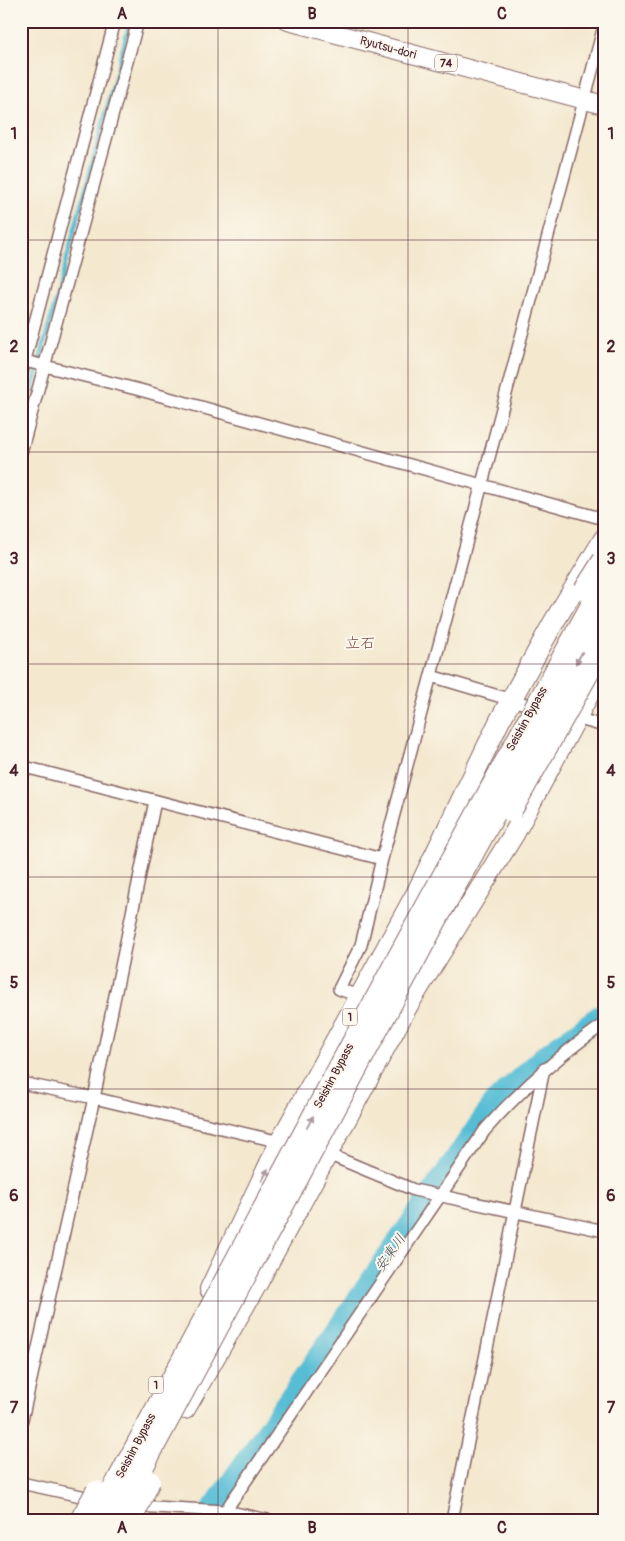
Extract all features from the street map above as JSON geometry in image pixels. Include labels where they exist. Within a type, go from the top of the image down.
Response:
[{"type":"highway","name":"1","points":[[92,1520],[156,1402],[280,1142],[416,894],[511,701],[552,625],[604,539]]},
{"type":"highway","name":"1","points":[[412,931],[445,847],[476,784],[563,625],[603,559]]},
{"type":"highway","name":"Seishin Bypass","points":[[96,1520],[412,931],[604,581]]},
{"type":"highway","name":"Seishin Bypass","points":[[115,1520],[368,1049],[604,616]]},
{"type":"highway","name":"1","points":[[368,1049],[404,1002],[604,646]]},
{"type":"highway","points":[[127,1515],[258,1282],[408,1005],[514,834],[604,667]]},
{"type":"highway","name":"1","points":[[80,1520],[197,1313],[238,1254]]},
{"type":"highway","name":"1","points":[[127,1515],[166,1448],[207,1349]]},
{"type":"main road","name":"Ryutsu-dori","points":[[288,21],[604,105]]},
{"type":"street","points":[[21,375],[23,360],[115,21]]},
{"type":"street","points":[[21,452],[138,21]]},
{"type":"street","points":[[361,997],[339,990],[361,945],[382,859],[604,26]]},
{"type":"street","points":[[23,360],[140,390],[604,519]]},
{"type":"street","points":[[431,676],[511,701],[604,726]]},
{"type":"street","points":[[21,766],[382,859]]},
{"type":"street","points":[[21,1424],[94,1098],[155,801]]},
{"type":"street","points":[[222,1515],[485,1130],[520,1090],[604,1024]]},
{"type":"street","points":[[452,1520],[544,1070]]},
{"type":"street","points":[[21,1083],[94,1098],[327,1153],[414,1190],[439,1197],[604,1231]]},
{"type":"street","points":[[21,1483],[103,1500],[127,1515],[196,1509],[222,1515],[268,1520]]},
{"type":"waterway","points":[[29,401],[130,21]]},
{"type":"waterway","name":"安東川","points":[[205,1520],[495,1102],[543,1057],[604,1013]]},
{"type":"district","name":"立石","points":[[360,643]]}]
